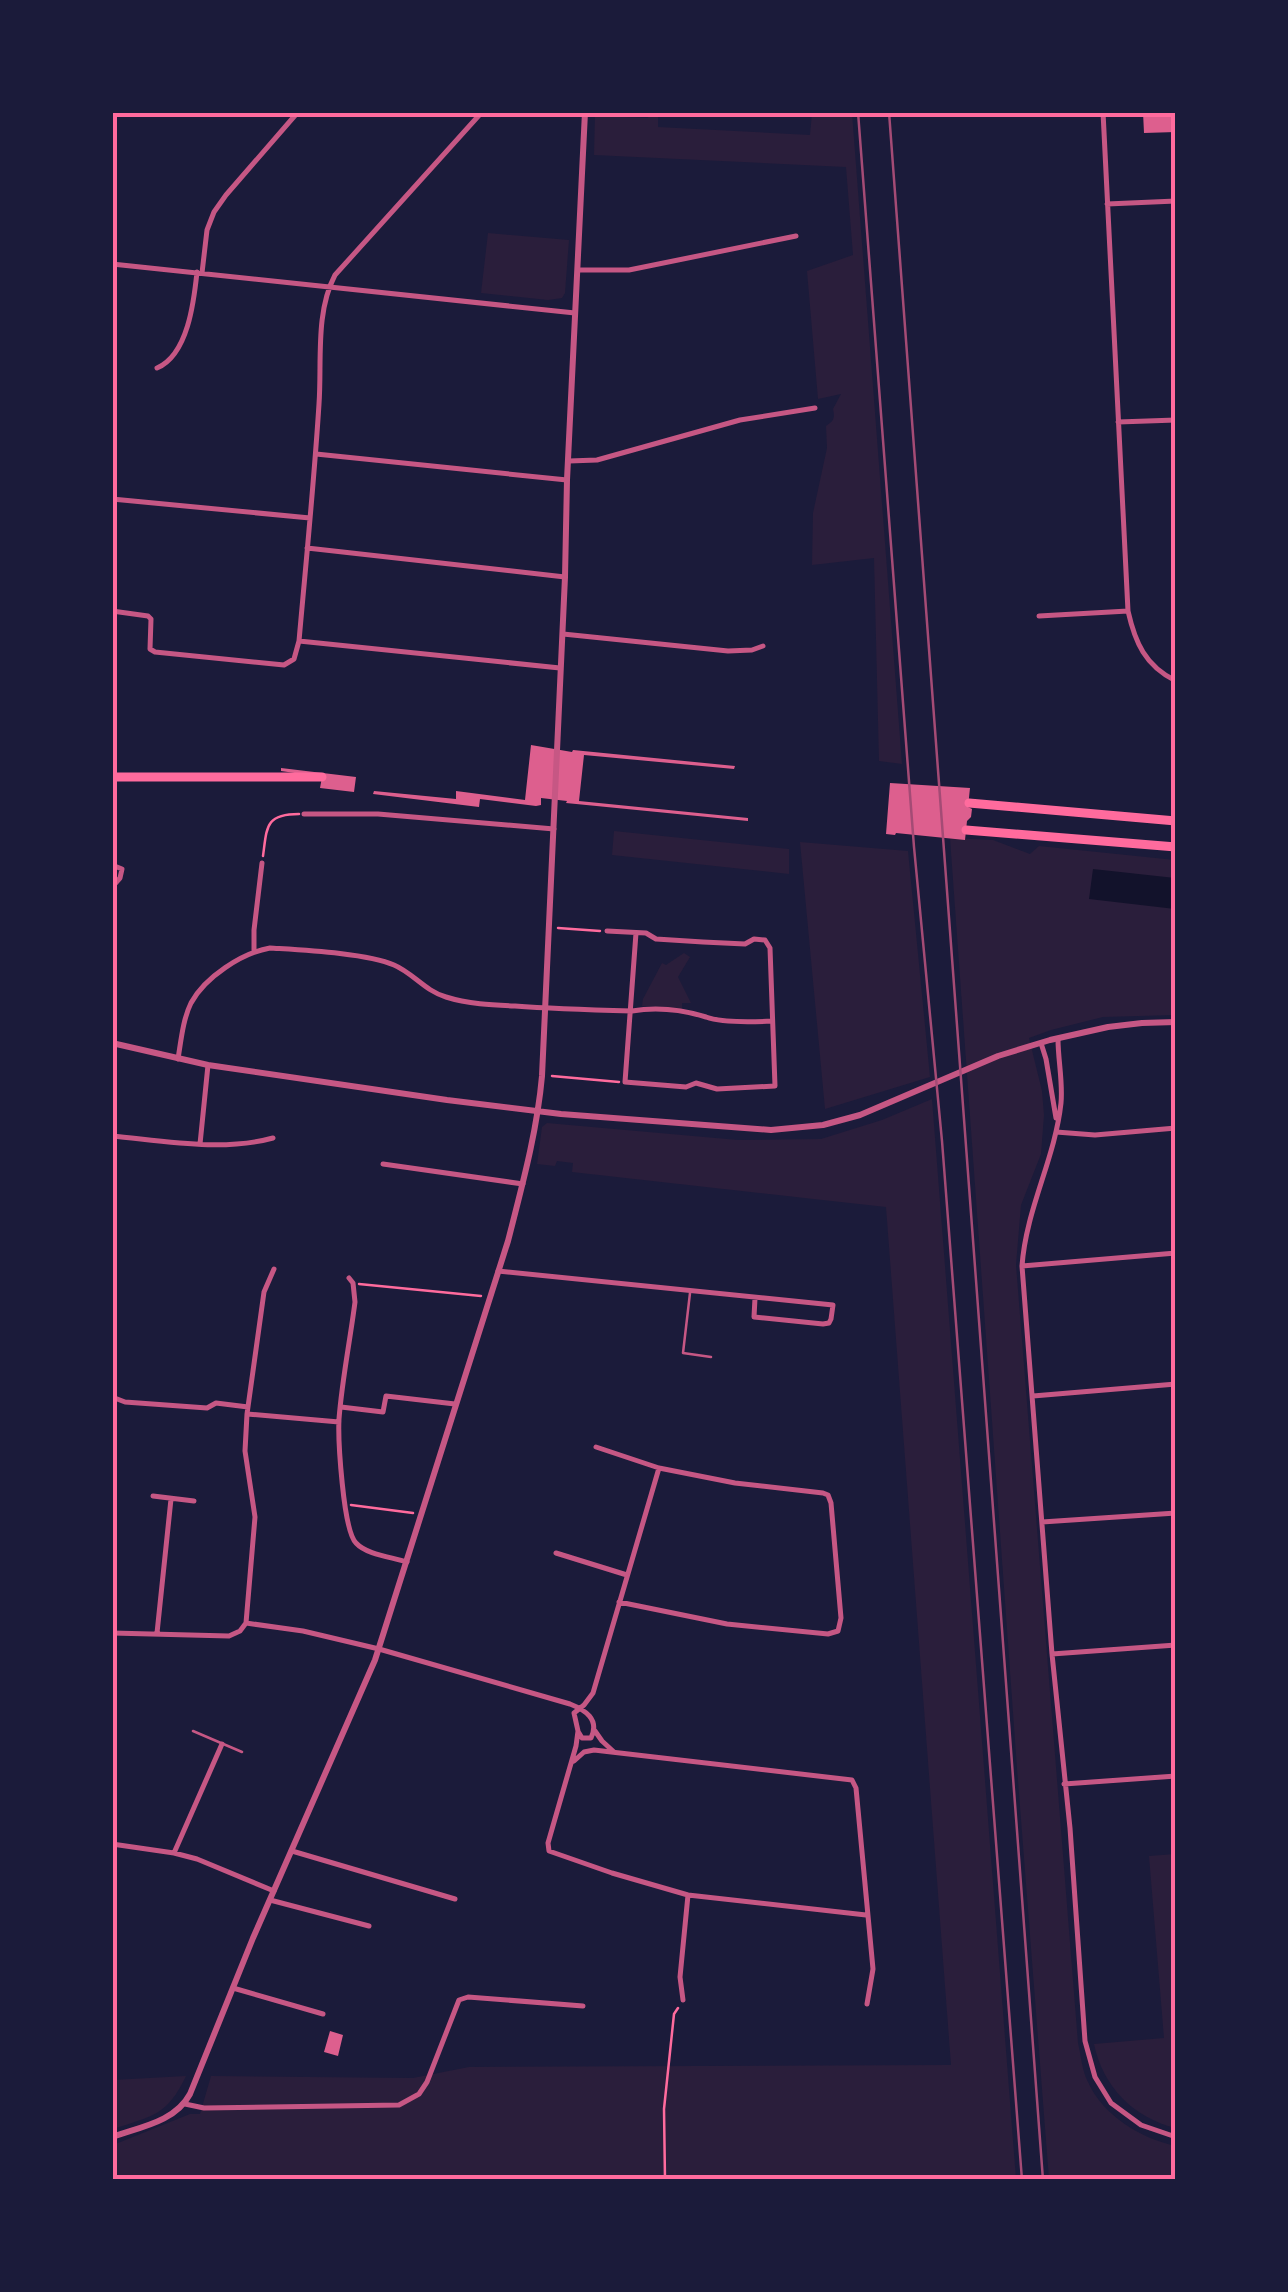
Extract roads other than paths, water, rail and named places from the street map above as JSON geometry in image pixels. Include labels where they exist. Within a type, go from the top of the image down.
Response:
[{"type":"highway","points":[[112,777],[322,777]]},
{"type":"highway","points":[[968,803],[1176,821]]},
{"type":"highway","points":[[966,830],[1176,847]]},
{"type":"street","points":[[158,368],[175,356],[192,313],[207,230],[214,212],[298,112]]},
{"type":"street","points":[[112,611],[148,616],[150,649],[155,652],[284,665],[294,659],[299,641],[316,454],[323,320],[329,287],[335,275],[482,112]]},
{"type":"street","points":[[112,2137],[159,2121],[185,2104],[379,1649],[523,1184],[539,1111],[542,1076],[585,112]]},
{"type":"street","points":[[1103,112],[1128,611],[1133,635],[1144,657],[1176,681]]},
{"type":"street","points":[[1107,204],[1176,201]]},
{"type":"street","points":[[578,270],[629,270],[796,236]]},
{"type":"street","points":[[112,264],[576,313]]},
{"type":"street","points":[[568,461],[596,460],[740,420],[815,408]]},
{"type":"street","points":[[1118,422],[1176,420]]},
{"type":"street","points":[[316,454],[567,480]]},
{"type":"street","points":[[112,499],[310,518]]},
{"type":"street","points":[[307,548],[564,576]]},
{"type":"street","points":[[1039,616],[1128,611]]},
{"type":"street","points":[[562,634],[728,651],[763,646]]},
{"type":"street","points":[[299,641],[561,668]]},
{"type":"street","points":[[304,814],[378,814],[554,829]]},
{"type":"street","points":[[254,951],[262,863]]},
{"type":"street","points":[[112,865],[122,869],[112,886]]},
{"type":"street","points":[[607,931],[636,933],[646,934],[656,939],[744,944],[754,939],[765,940],[770,948],[775,1086],[717,1088],[696,1083],[686,1087],[625,1082],[636,933]]},
{"type":"street","points":[[178,1059],[191,1003],[205,985],[254,951],[270,948],[390,963],[425,988],[463,1002],[696,1012],[708,1018],[772,1022]]},
{"type":"street","points":[[112,1043],[208,1065],[409,1095],[539,1111],[771,1130],[822,1125],[860,1115],[986,1061],[1058,1038],[1108,1027],[1176,1022]]},
{"type":"street","points":[[1058,1038],[1061,1103],[1028,1222],[1022,1266],[1085,2041],[1095,2077],[1112,2103],[1129,2118],[1176,2137]]},
{"type":"street","points":[[1041,1043],[1057,1121]]},
{"type":"street","points":[[200,1144],[208,1065]]},
{"type":"street","points":[[1056,1132],[1095,1134],[1176,1128]]},
{"type":"street","points":[[112,1136],[200,1144],[251,1143],[273,1138]]},
{"type":"street","points":[[383,1164],[523,1184]]},
{"type":"street","points":[[1022,1266],[1176,1253]]},
{"type":"street","points":[[112,1632],[230,1636],[246,1622],[256,1517],[245,1450],[248,1410],[264,1292],[274,1269]]},
{"type":"street","points":[[498,1271],[833,1305],[831,1319],[823,1324],[754,1317],[755,1298]]},
{"type":"street","points":[[351,1280],[354,1302],[339,1422],[349,1530],[355,1542],[366,1550],[407,1562]]},
{"type":"street","points":[[1033,1396],[1176,1384]]},
{"type":"street","points":[[341,1407],[383,1412],[386,1396],[455,1404]]},
{"type":"street","points":[[114,1397],[125,1402],[207,1408],[216,1403],[339,1422]]},
{"type":"street","points":[[596,1447],[659,1468],[828,1496],[832,1503],[838,1631],[828,1634],[727,1624],[619,1602]]},
{"type":"street","points":[[617,1753],[594,1730],[590,1702],[659,1468]]},
{"type":"street","points":[[153,1496],[194,1501]]},
{"type":"street","points":[[157,1633],[171,1498]]},
{"type":"street","points":[[1042,1522],[1176,1513]]},
{"type":"street","points":[[556,1553],[627,1576]]},
{"type":"street","points":[[246,1622],[379,1649],[580,1708],[592,1718]]},
{"type":"street","points":[[1052,1654],[1176,1644]]},
{"type":"street","points":[[574,1721],[574,1714],[593,1694]]},
{"type":"street","points":[[555,1700],[564,1705],[580,1734],[598,1751]]},
{"type":"street","points":[[580,1734],[590,1738],[594,1730]]},
{"type":"street","points":[[580,1734],[548,1843],[549,1851],[688,1896],[866,1915]]},
{"type":"street","points":[[174,1853],[222,1744]]},
{"type":"street","points":[[572,1763],[584,1752],[598,1751],[852,1780],[856,1788],[873,1969],[867,2004]]},
{"type":"street","points":[[1064,1784],[1176,1776]]},
{"type":"street","points":[[112,1844],[174,1853],[274,1891]]},
{"type":"street","points":[[292,1851],[455,1899]]},
{"type":"street","points":[[684,2000],[680,1976],[688,1896]]},
{"type":"street","points":[[270,1900],[369,1926]]},
{"type":"street","points":[[233,1988],[323,2014]]},
{"type":"street","points":[[185,2104],[204,2108],[399,2105],[419,2094],[426,2082],[459,2000],[468,1996],[583,2006]]},
{"type":"lane","points":[[690,1291],[683,1352],[711,1358]]},
{"type":"lane","points":[[194,1731],[242,1752]]},
{"type":"railway","points":[[858,112],[1022,2180]]},
{"type":"railway","points":[[889,112],[1043,2180]]}]
